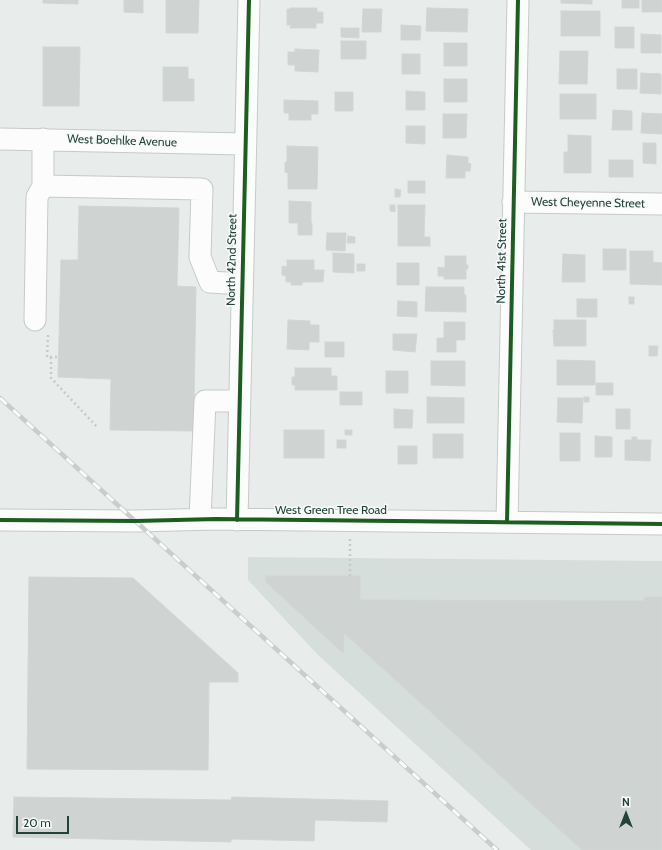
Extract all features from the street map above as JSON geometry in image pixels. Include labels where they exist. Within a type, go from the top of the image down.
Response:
[{"type":"street","name":"North 42nd Street","points":[[237,520],[248,0]]},
{"type":"street","name":"North 41st Street","points":[[506,522],[518,0]]},
{"type":"street","name":"West Boehlke Avenue","points":[[0,139],[244,144]]},
{"type":"street","points":[[35,320],[37,197],[43,186],[43,139]]},
{"type":"street","points":[[43,186],[202,189],[200,257],[210,282],[242,284]]},
{"type":"street","name":"West Cheyenne Street","points":[[514,202],[662,204]]},
{"type":"street","points":[[200,519],[205,401],[239,401]]},
{"type":"street","name":"West Green Tree Road","points":[[0,520],[136,521],[200,519],[662,524]]},
{"type":"path","points":[[35,320],[48,328],[47,357],[59,357]]},
{"type":"path","points":[[51,357],[51,378],[98,428]]},
{"type":"path","points":[[350,576],[351,520]]},
{"type":"shaded area","points":[[248,557],[662,561],[662,850],[531,850],[318,655],[248,580]]},
{"type":"building","points":[[43,0],[78,0],[78,4],[43,3]]},
{"type":"building","points":[[124,0],[143,0],[143,13],[124,12]]},
{"type":"building","points":[[166,0],[199,0],[198,33],[166,33]]},
{"type":"building","points":[[561,0],[592,0],[592,4],[561,3]]},
{"type":"building","points":[[622,0],[639,0],[639,8],[622,8]]},
{"type":"building","points":[[642,0],[662,0],[662,12],[642,12]]},
{"type":"building","points":[[317,8],[317,12],[323,12],[323,23],[316,23],[316,28],[290,28],[291,25],[287,25],[287,9]]},
{"type":"building","points":[[427,8],[468,9],[467,32],[426,31]]},
{"type":"building","points":[[363,9],[382,9],[381,32],[362,32]]},
{"type":"building","points":[[561,11],[600,11],[600,36],[561,36]]},
{"type":"building","points":[[401,25],[421,26],[420,40],[401,40]]},
{"type":"building","points":[[615,27],[634,27],[634,48],[615,48]]},
{"type":"building","points":[[341,28],[359,28],[359,38],[341,37]]},
{"type":"building","points":[[641,34],[661,35],[661,53],[641,53]]},
{"type":"building","points":[[341,41],[366,41],[366,59],[341,59]]},
{"type":"building","points":[[444,43],[467,43],[467,66],[444,66]]},
{"type":"building","points":[[43,47],[80,47],[79,106],[43,106]]},
{"type":"building","points":[[295,49],[319,50],[318,72],[295,71],[295,65],[288,65],[288,52],[295,52]]},
{"type":"building","points":[[560,51],[588,51],[587,84],[559,84]]},
{"type":"building","points":[[402,54],[420,54],[420,74],[402,74]]},
{"type":"building","points":[[163,67],[188,67],[188,79],[194,79],[194,101],[163,101]]},
{"type":"building","points":[[617,69],[637,69],[637,89],[617,89]]},
{"type":"building","points":[[641,73],[661,74],[661,94],[640,93]]},
{"type":"building","points":[[444,79],[467,79],[467,102],[444,102]]},
{"type":"building","points":[[406,91],[425,92],[425,110],[406,110]]},
{"type":"building","points":[[335,92],[353,92],[353,111],[335,111]]},
{"type":"building","points":[[560,94],[596,94],[596,119],[560,119]]},
{"type":"building","points":[[284,100],[318,101],[318,114],[311,114],[311,120],[289,120],[289,113],[284,113]]},
{"type":"building","points":[[613,110],[632,111],[632,130],[612,130]]},
{"type":"building","points":[[642,113],[662,114],[662,134],[641,133]]},
{"type":"building","points":[[443,114],[467,114],[466,138],[443,138]]},
{"type":"building","points":[[406,126],[425,126],[425,144],[406,143]]},
{"type":"building","points":[[568,135],[591,136],[591,173],[564,173],[564,152],[568,152]]},
{"type":"building","points":[[643,143],[656,143],[656,164],[643,163]]},
{"type":"building","points":[[287,146],[318,147],[317,189],[288,189],[288,173],[285,172],[285,162],[287,162]]},
{"type":"building","points":[[447,155],[468,157],[468,163],[471,164],[470,171],[465,171],[465,178],[446,178]]},
{"type":"building","points":[[609,160],[633,160],[633,177],[609,177]]},
{"type":"building","points":[[408,181],[425,181],[425,193],[408,193]]},
{"type":"building","points":[[395,189],[401,190],[400,197],[395,197]]},
{"type":"building","points":[[289,201],[311,202],[312,235],[298,235],[298,223],[289,223]]},
{"type":"building","points":[[390,205],[395,205],[395,212],[390,211]]},
{"type":"building","points":[[398,205],[425,205],[424,237],[430,237],[430,246],[398,246]]},
{"type":"building","points":[[79,206],[179,208],[177,286],[196,287],[194,404],[199,404],[199,411],[194,410],[193,431],[110,430],[111,379],[58,377],[61,260],[78,260]]},
{"type":"building","points":[[327,233],[346,233],[345,251],[326,250]]},
{"type":"building","points":[[348,236],[355,237],[355,243],[347,243]]},
{"type":"building","points":[[603,249],[626,249],[626,270],[603,270]]},
{"type":"building","points":[[630,251],[653,251],[653,262],[662,263],[662,285],[630,284]]},
{"type":"building","points":[[333,253],[354,254],[354,273],[333,272]]},
{"type":"building","points":[[563,254],[585,255],[585,282],[562,282]]},
{"type":"building","points":[[445,256],[466,256],[466,265],[468,265],[468,269],[466,269],[466,279],[444,279],[444,276],[438,276],[438,267],[445,268]]},
{"type":"building","points":[[287,260],[314,260],[314,270],[324,270],[323,282],[302,282],[302,285],[291,285],[291,282],[286,282],[286,276],[282,275],[282,266],[287,267]]},
{"type":"building","points":[[397,263],[419,263],[419,285],[397,285]]},
{"type":"building","points":[[357,264],[365,264],[365,271],[357,271]]},
{"type":"building","points":[[426,287],[464,287],[464,295],[466,295],[466,312],[425,311]]},
{"type":"building","points":[[629,297],[634,297],[634,304],[629,304]]},
{"type":"building","points":[[577,299],[597,299],[597,317],[577,317]]},
{"type":"building","points":[[398,301],[417,302],[417,317],[397,316]]},
{"type":"building","points":[[288,320],[310,321],[310,325],[319,325],[319,342],[309,342],[309,350],[287,349]]},
{"type":"building","points":[[554,320],[586,320],[586,346],[554,346]]},
{"type":"building","points":[[444,322],[465,322],[465,340],[456,340],[456,352],[437,352],[437,338],[444,338]]},
{"type":"building","points":[[393,334],[417,334],[415,352],[393,350]]},
{"type":"building","points":[[325,342],[344,342],[344,357],[325,357]]},
{"type":"building","points":[[649,346],[658,346],[657,356],[649,356]]},
{"type":"building","points":[[557,360],[595,361],[595,385],[557,385]]},
{"type":"building","points":[[431,361],[465,361],[465,386],[431,385]]},
{"type":"building","points":[[295,368],[331,368],[331,376],[337,376],[337,390],[295,390],[295,385],[292,385],[292,377],[295,377]]},
{"type":"building","points":[[386,371],[408,371],[408,393],[386,393]]},
{"type":"building","points":[[596,383],[613,383],[613,395],[596,395]]},
{"type":"building","points":[[340,392],[362,392],[362,405],[340,405]]},
{"type":"building","points":[[427,397],[464,398],[464,423],[427,423]]},
{"type":"building","points":[[584,397],[589,397],[589,402],[584,402]]},
{"type":"building","points":[[558,398],[583,398],[582,423],[557,422]]},
{"type":"building","points":[[394,409],[413,410],[412,428],[394,428]]},
{"type":"building","points":[[616,409],[630,409],[630,429],[616,429]]},
{"type":"building","points":[[284,430],[324,430],[324,458],[284,458]]},
{"type":"building","points":[[345,430],[352,430],[352,435],[345,435]]},
{"type":"building","points":[[560,433],[580,433],[580,461],[560,461]]},
{"type":"building","points":[[433,434],[463,434],[463,458],[433,458]]},
{"type":"building","points":[[595,436],[612,437],[612,457],[595,457]]},
{"type":"building","points":[[632,437],[637,437],[637,440],[651,440],[650,461],[625,460],[625,440],[632,440]]},
{"type":"building","points":[[337,440],[346,440],[346,448],[337,448]]},
{"type":"building","points":[[398,446],[417,446],[417,464],[398,464]]},
{"type":"building","points":[[266,576],[360,576],[360,600],[644,601],[644,597],[662,597],[662,850],[582,850],[344,633],[343,653],[266,582]]},
{"type":"building","points":[[29,577],[133,578],[238,673],[238,682],[209,682],[208,770],[27,769]]},
{"type":"building","points":[[14,797],[231,800],[232,797],[388,801],[387,822],[315,820],[314,841],[231,839],[231,842],[13,837]]},
{"type":"railway","points":[[0,398],[497,850]]},
{"type":"cycle path","points":[[237,520],[249,0]]},
{"type":"cycle path","points":[[507,522],[518,0]]},
{"type":"cycle path","points":[[0,520],[136,521],[216,519],[662,524]]}]
